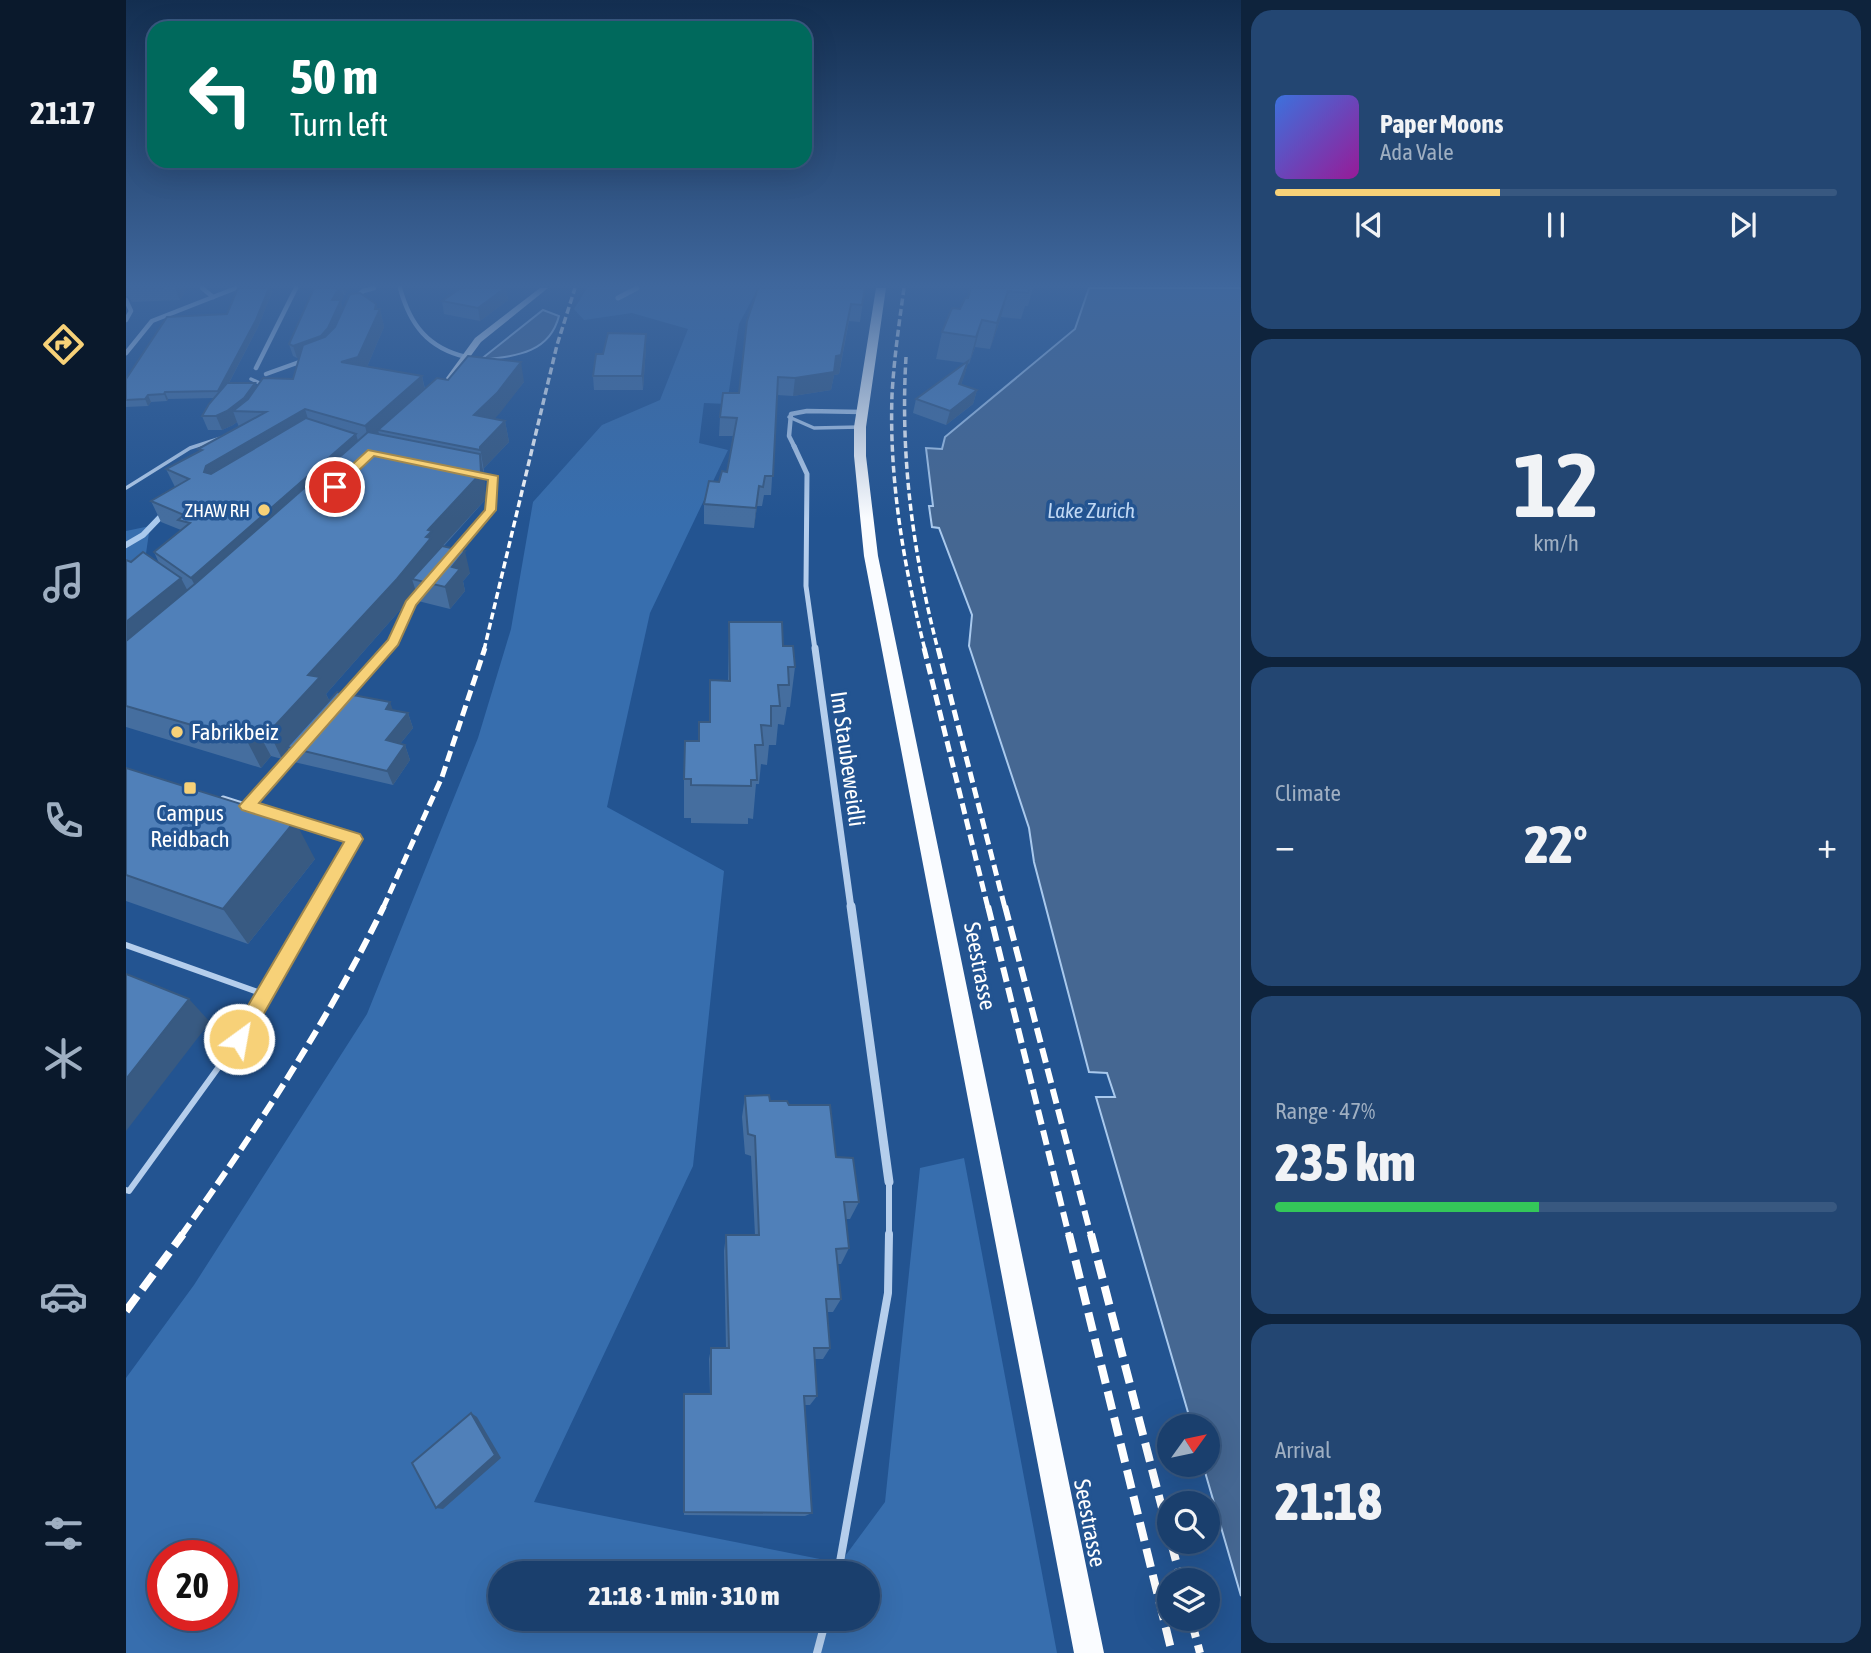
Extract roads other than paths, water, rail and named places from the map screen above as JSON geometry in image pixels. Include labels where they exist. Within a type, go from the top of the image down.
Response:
[{"type":"main road","points":[[446,384],[460,365]]},
{"type":"main road","name":"Seestrasse","points":[[869,365],[860,427],[860,456],[871,556],[1089,1653]]},
{"type":"street","points":[[266,374],[291,365]]},
{"type":"street","points":[[789,417],[796,412],[807,411],[862,412]]},
{"type":"street","name":"Im Staubeweidli","points":[[789,417],[789,436],[807,474],[806,586],[889,1182]]},
{"type":"lane","points":[[251,379],[270,388]]},
{"type":"lane","points":[[789,417],[804,427],[818,429],[860,427]]},
{"type":"lane","points":[[126,488],[190,448],[224,437]]},
{"type":"lane","points":[[446,562],[490,510],[494,478],[467,473]]},
{"type":"lane","points":[[339,703],[394,642],[410,604],[428,583]]},
{"type":"lane","points":[[247,806],[302,744]]},
{"type":"lane","points":[[126,1190],[129,1191],[231,1050],[266,995],[355,839],[215,796]]},
{"type":"lane","points":[[126,945],[266,995]]},
{"type":"lane","points":[[840,1561],[887,1293],[889,1182]]},
{"type":"lane","points":[[817,1653],[823,1631]]},
{"type":"water","name":"Lake Zurich","points":[[1031,365],[1241,365],[1241,1596],[1220,1524],[1220,1491],[1211,1491],[1206,1477],[1220,1477],[1220,1414],[1188,1414],[1096,1097],[1115,1097],[1107,1073],[1089,1072],[1034,862],[1029,828],[969,646],[972,615],[939,528],[932,527],[929,506],[933,506],[926,448],[942,449],[945,437]]},
{"type":"waterway","points":[[126,545],[143,535],[167,510]]},
{"type":"railway","points":[[484,650],[552,365]]},
{"type":"railway","points":[[894,365],[892,427],[896,492],[905,556],[925,650]]},
{"type":"railway","points":[[906,365],[905,431],[910,505],[938,650]]},
{"type":"railway","points":[[383,908],[442,777],[485,648]]},
{"type":"railway","points":[[924,648],[988,908]]},
{"type":"railway","points":[[938,648],[1005,908]]},
{"type":"railway","points":[[988,906],[1069,1236]]},
{"type":"railway","points":[[1005,906],[1091,1236]]},
{"type":"railway","points":[[181,1236],[289,1075],[339,992],[383,908]]},
{"type":"railway","points":[[126,1311],[183,1234]]},
{"type":"railway","points":[[1069,1234],[1172,1653]]},
{"type":"railway","points":[[1091,1234],[1158,1491]]},
{"type":"railway","points":[[1174,1554],[1178,1568]]},
{"type":"railway","points":[[1194,1631],[1200,1653]]},
{"type":"place","name":"ZHAW RH","points":[[264,510]]},
{"type":"place","name":"Fabrikbeiz","points":[[177,732]]},
{"type":"place","name":"Campus Reidbach","points":[[190,788]]}]
